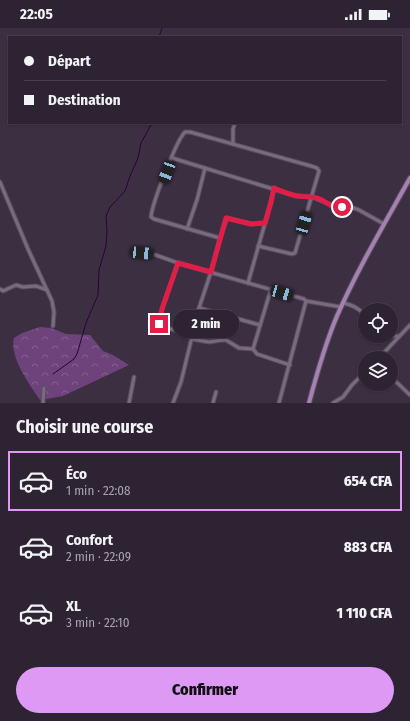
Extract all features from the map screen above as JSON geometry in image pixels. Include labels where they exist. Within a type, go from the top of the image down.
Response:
[{"type":"main road","points":[[309,403],[320,364],[342,305],[355,277],[410,178]]},
{"type":"street","points":[[233,144],[233,129],[236,124]]},
{"type":"street","points":[[220,238],[154,219],[152,217],[156,199],[172,158],[182,135],[185,132],[190,132],[317,168],[319,171],[295,253],[292,254],[258,246]]},
{"type":"street","points":[[172,158],[274,188],[296,196],[312,197],[339,208],[351,207],[384,224]]},
{"type":"street","points":[[187,229],[197,200],[205,168]]},
{"type":"street","points":[[0,182],[22,236],[53,304],[53,326]]},
{"type":"street","points":[[248,283],[274,188]]},
{"type":"street","points":[[174,403],[181,382],[199,308],[226,218],[251,224],[265,223]]},
{"type":"street","points":[[142,253],[153,254],[178,263],[304,299],[306,301],[353,305],[358,308]]},
{"type":"street","points":[[178,263],[162,309],[159,324],[192,338],[209,342],[226,340],[239,348],[253,349],[257,354],[290,364]]},
{"type":"street","points":[[0,289],[3,291],[16,284],[23,287],[36,286],[46,290]]},
{"type":"street","points":[[253,349],[271,289]]},
{"type":"street","points":[[279,403],[306,301]]},
{"type":"street","points":[[199,308],[260,325]]},
{"type":"street","points":[[385,351],[410,325]]},
{"type":"street","points":[[130,403],[134,377]]},
{"type":"street","points":[[333,403],[343,397],[358,379]]},
{"type":"street","points":[[398,384],[410,395]]},
{"type":"street","points":[[43,403],[44,388]]},
{"type":"street","points":[[213,403],[216,392]]},
{"type":"green space","points":[[40,327],[51,328],[66,334],[90,335],[103,351],[113,355],[129,365],[63,396],[40,400],[17,362],[13,346],[14,338],[22,333]]},
{"type":"waterway","points":[[159,36],[162,28]]},
{"type":"waterway","points":[[53,374],[74,359],[77,354],[86,323],[98,295],[99,270],[106,246],[106,216],[110,207],[125,191],[138,158],[141,143],[151,124]]},
{"type":"route","points":[[159,324],[162,309],[178,263],[211,272],[226,218],[251,224],[265,223],[274,188],[296,196],[312,197],[322,200],[326,204],[339,208],[342,207]]}]
